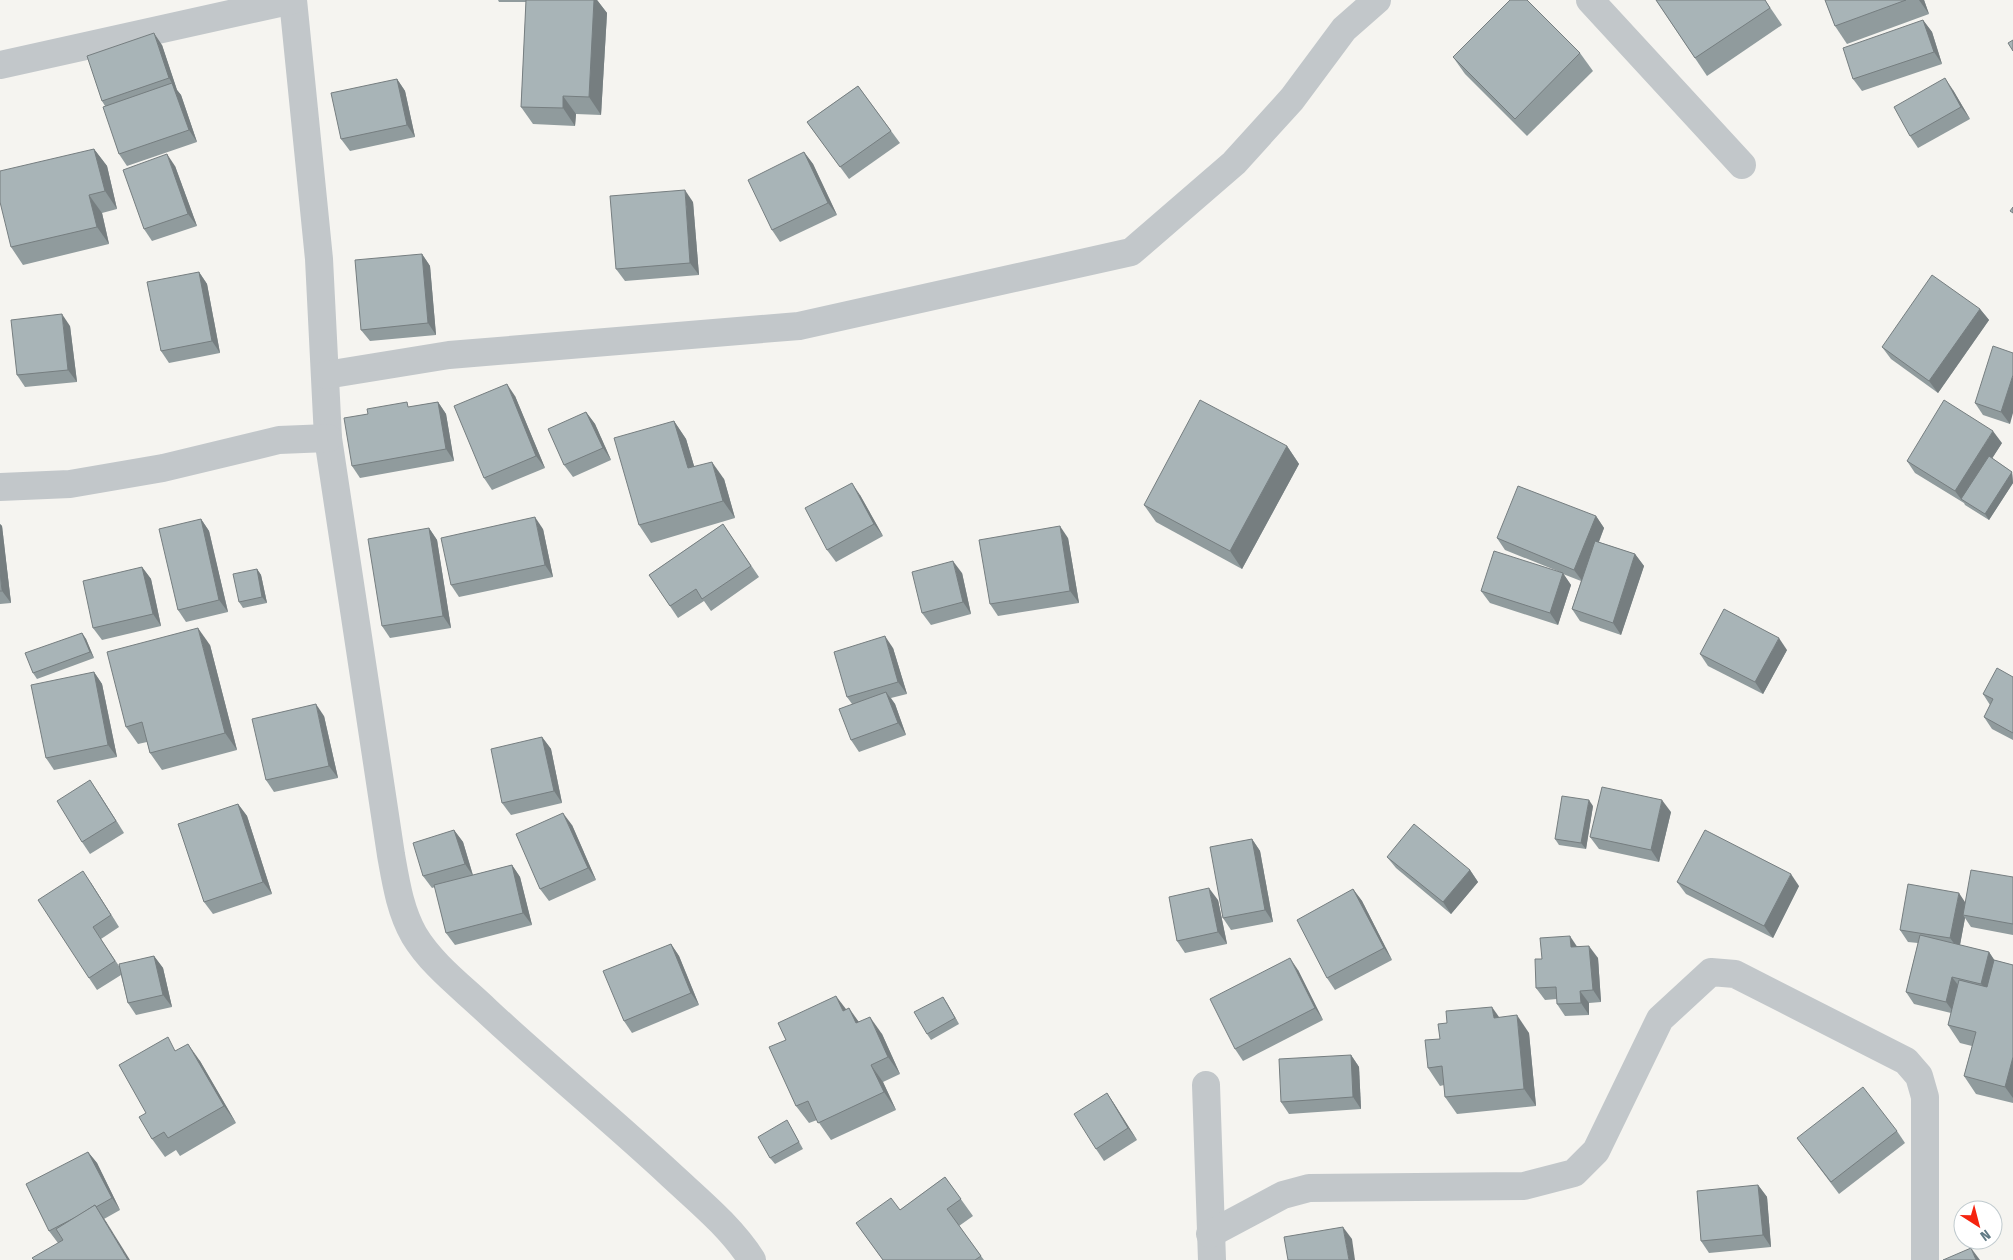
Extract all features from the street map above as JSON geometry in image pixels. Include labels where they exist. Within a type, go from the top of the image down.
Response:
[{"type":"street","points":[[0,65],[293,0],[319,259],[328,438],[400,904],[414,934],[432,960],[543,1063],[642,1149],[717,1218],[745,1249],[752,1260]]},
{"type":"street","points":[[326,375],[449,356],[799,326],[1130,252],[1234,163],[1292,99],[1344,29],[1377,0]]},
{"type":"street","points":[[1590,0],[1742,165]]},
{"type":"street","points":[[0,487],[70,484],[163,468],[279,440],[328,438]]},
{"type":"street","points":[[1211,1247],[1283,1195],[1309,1188],[1524,1186],[1574,1173],[1596,1151],[1660,1020],[1711,972],[1735,974],[1906,1061],[1919,1076],[1925,1097],[1925,1260]]},
{"type":"street","points":[[1206,1085],[1211,1247]]},
{"type":"building","points":[[526,0],[594,0],[589,97],[563,96],[563,108],[521,107]]},
{"type":"building","points":[[1510,0],[1527,0],[1580,53],[1515,119],[1453,57]]},
{"type":"building","points":[[1656,0],[1765,0],[1770,8],[1695,58]]},
{"type":"building","points":[[1825,0],[1906,0],[1835,26]]},
{"type":"building","points":[[1923,20],[1934,52],[1853,79],[1843,48]]},
{"type":"building","points":[[154,33],[169,78],[102,101],[87,56]]},
{"type":"building","points":[[2013,40],[2013,51],[2008,43]]},
{"type":"building","points":[[1945,78],[1961,107],[1910,136],[1894,107]]},
{"type":"building","points":[[397,79],[407,125],[341,139],[331,93]]},
{"type":"building","points":[[172,83],[189,130],[119,154],[103,107]]},
{"type":"building","points":[[858,86],[891,131],[840,167],[807,122]]},
{"type":"building","points":[[94,149],[105,191],[89,195],[97,227],[11,247],[0,202],[0,171]]},
{"type":"building","points":[[804,152],[828,203],[772,230],[748,180]]},
{"type":"building","points":[[167,154],[188,214],[144,229],[123,170]]},
{"type":"building","points":[[685,190],[690,263],[616,269],[610,196]]},
{"type":"building","points":[[422,254],[428,323],[361,330],[355,260]]},
{"type":"building","points":[[199,272],[212,341],[161,351],[147,282]]},
{"type":"building","points":[[1932,275],[1980,309],[1929,381],[1882,347]]},
{"type":"building","points":[[62,314],[68,370],[17,375],[11,320]]},
{"type":"building","points":[[1993,346],[2013,353],[2013,375],[2001,412],[1975,403]]},
{"type":"building","points":[[507,384],[536,456],[484,478],[454,406]]},
{"type":"building","points":[[1200,400],[1287,446],[1230,551],[1144,505]]},
{"type":"building","points":[[1944,400],[1993,431],[1955,491],[1907,461]]},
{"type":"building","points":[[407,402],[408,407],[438,402],[446,449],[352,466],[344,418],[368,414],[367,409]]},
{"type":"building","points":[[586,412],[603,448],[564,465],[548,429]]},
{"type":"building","points":[[674,421],[688,468],[712,462],[723,501],[639,525],[614,438]]},
{"type":"building","points":[[1989,456],[2012,472],[1985,514],[1961,499]]},
{"type":"building","points":[[852,483],[874,524],[827,550],[805,508]]},
{"type":"building","points":[[1518,486],[1596,516],[1574,570],[1497,538]]},
{"type":"building","points":[[535,517],[545,565],[451,585],[441,538]]},
{"type":"building","points":[[201,519],[219,600],[178,610],[159,529]]},
{"type":"building","points":[[723,524],[751,566],[702,599],[696,589],[670,606],[649,575]]},
{"type":"building","points":[[1060,526],[1070,591],[990,604],[979,540]]},
{"type":"building","points":[[429,528],[443,616],[382,626],[368,539]]},
{"type":"building","points":[[1595,541],[1635,554],[1613,623],[1572,609]]},
{"type":"building","points":[[1494,551],[1563,573],[1550,613],[1481,591]]},
{"type":"building","points":[[953,561],[963,602],[922,613],[912,572]]},
{"type":"building","points":[[142,567],[153,614],[93,628],[83,581]]},
{"type":"building","points":[[257,569],[262,597],[239,602],[233,574]]},
{"type":"building","points":[[0,571],[2,591],[0,591]]},
{"type":"building","points":[[1724,609],[1779,638],[1755,682],[1700,654]]},
{"type":"building","points":[[198,628],[225,733],[150,753],[142,722],[126,727],[107,652]]},
{"type":"building","points":[[82,633],[90,652],[33,673],[25,653]]},
{"type":"building","points":[[885,636],[898,682],[847,697],[834,652]]},
{"type":"building","points":[[1997,668],[2013,677],[2013,733],[1984,717],[1993,699],[1983,694]]},
{"type":"building","points":[[94,672],[108,745],[46,758],[31,685]]},
{"type":"building","points":[[886,692],[898,723],[851,740],[839,709]]},
{"type":"building","points":[[316,704],[329,766],[266,780],[252,719]]},
{"type":"building","points":[[542,737],[554,791],[502,803],[491,749]]},
{"type":"building","points":[[90,780],[116,821],[82,842],[57,801]]},
{"type":"building","points":[[1602,787],[1662,800],[1651,850],[1590,837]]},
{"type":"building","points":[[1562,796],[1589,800],[1581,843],[1555,839]]},
{"type":"building","points":[[238,804],[263,882],[204,902],[178,824]]},
{"type":"building","points":[[563,813],[588,868],[540,889],[516,834]]},
{"type":"building","points":[[1414,824],[1470,870],[1443,902],[1387,857]]},
{"type":"building","points":[[454,830],[465,864],[423,876],[413,843]]},
{"type":"building","points":[[1705,830],[1791,874],[1764,926],[1677,882]]},
{"type":"building","points":[[1252,839],[1265,910],[1223,918],[1210,847]]},
{"type":"building","points":[[512,865],[523,913],[446,933],[434,885]]},
{"type":"building","points":[[1971,870],[2013,877],[2013,924],[1963,915]]},
{"type":"building","points":[[83,871],[111,915],[93,927],[115,961],[89,978],[38,900]]},
{"type":"building","points":[[1908,884],[1959,893],[1950,938],[1900,930]]},
{"type":"building","points":[[1209,888],[1218,932],[1177,941],[1169,897]]},
{"type":"building","points":[[1353,889],[1384,948],[1327,978],[1297,920]]},
{"type":"building","points":[[1920,935],[1989,952],[1981,984],[1952,977],[1946,1002],[1906,992]]},
{"type":"building","points":[[1570,936],[1571,947],[1589,946],[1593,990],[1580,991],[1581,1003],[1557,1004],[1556,987],[1536,988],[1535,959],[1542,959],[1540,938]]},
{"type":"building","points":[[671,944],[691,993],[624,1021],[603,971]]},
{"type":"building","points":[[154,956],[163,995],[128,1003],[119,964]]},
{"type":"building","points":[[1290,958],[1315,1008],[1235,1049],[1210,999]]},
{"type":"building","points":[[1994,960],[2013,965],[2013,1057],[2005,1087],[1964,1076],[1976,1032],[1948,1025],[1959,980],[1987,987]]},
{"type":"building","points":[[836,996],[843,1011],[849,1008],[856,1023],[870,1017],[888,1057],[871,1065],[884,1092],[818,1123],[808,1101],[796,1106],[769,1047],[786,1040],[778,1023]]},
{"type":"building","points":[[943,997],[955,1018],[927,1034],[914,1012]]},
{"type":"building","points":[[1492,1007],[1494,1018],[1517,1015],[1524,1089],[1445,1097],[1442,1066],[1428,1068],[1425,1040],[1440,1039],[1438,1024],[1447,1023],[1446,1011]]},
{"type":"building","points":[[168,1037],[175,1051],[188,1044],[224,1106],[168,1138],[164,1132],[152,1139],[139,1117],[146,1113],[119,1065]]},
{"type":"building","points":[[1351,1055],[1353,1097],[1281,1102],[1279,1059]]},
{"type":"building","points":[[1863,1087],[1897,1131],[1831,1182],[1797,1138]]},
{"type":"building","points":[[1107,1093],[1128,1128],[1096,1149],[1074,1114]]},
{"type":"building","points":[[787,1120],[799,1142],[770,1158],[758,1137]]},
{"type":"building","points":[[88,1152],[112,1198],[96,1207],[95,1205],[49,1231],[26,1184]]},
{"type":"building","points":[[945,1177],[961,1199],[947,1209],[981,1256],[975,1260],[883,1260],[856,1223],[891,1198],[900,1210]]},
{"type":"building","points":[[1758,1185],[1763,1235],[1701,1241],[1697,1191]]},
{"type":"building","points":[[95,1205],[128,1260],[34,1260],[32,1258],[63,1240],[56,1229]]},
{"type":"building","points":[[1343,1227],[1349,1260],[1288,1260],[1284,1237]]},
{"type":"building","points":[[1966,1250],[1972,1250],[1976,1260],[1943,1260]]}]
